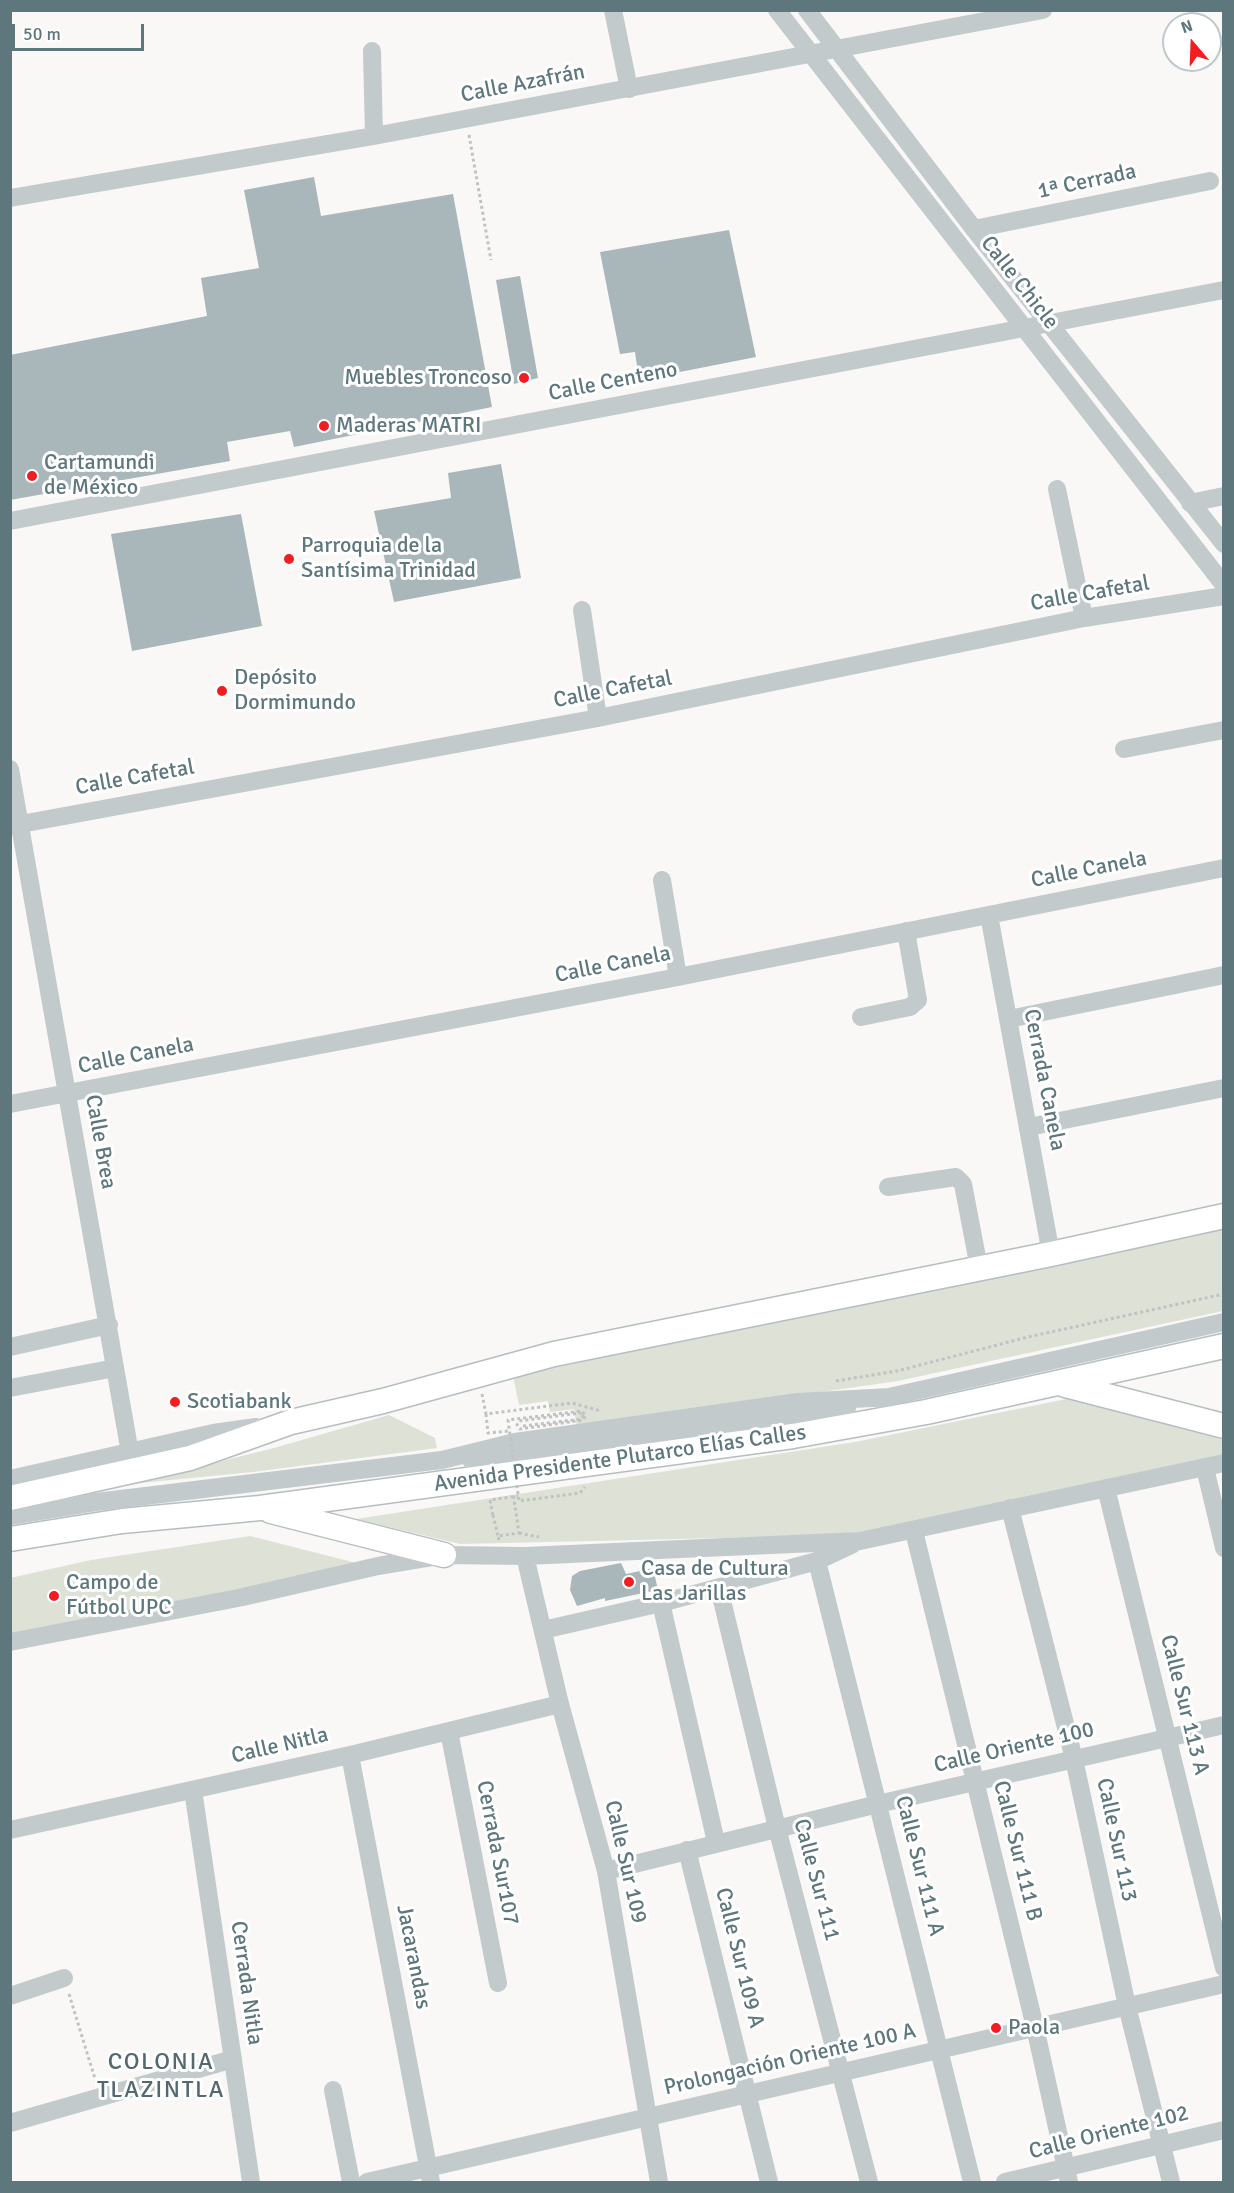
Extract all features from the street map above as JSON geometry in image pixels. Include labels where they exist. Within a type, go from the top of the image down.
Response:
[{"type":"main road","points":[[10,1498],[190,1458],[291,1422],[383,1401],[554,1354],[1051,1254],[1224,1216]]},
{"type":"main road","name":"Avenida Presidente Plutarco Elías Calles","points":[[10,1539],[122,1521],[260,1508],[793,1436],[1059,1384],[1224,1346]]},
{"type":"main road","points":[[1059,1384],[1224,1425]]},
{"type":"main road","points":[[260,1508],[444,1555]]},
{"type":"street","points":[[613,10],[629,89]]},
{"type":"street","name":"Calle Chicle","points":[[777,10],[1224,585]]},
{"type":"street","name":"Calle Chicle","points":[[807,10],[974,229],[1224,543]]},
{"type":"street","name":"Calle Azafrán","points":[[10,198],[374,136],[1042,10]]},
{"type":"street","points":[[372,51],[374,136]]},
{"type":"street","name":"1ª Cerrada","points":[[974,229],[1210,181]]},
{"type":"street","name":"Calle Centeno","points":[[10,521],[1224,290]]},
{"type":"street","points":[[1057,489],[1084,618]]},
{"type":"street","points":[[1190,503],[1224,496]]},
{"type":"street","name":"Calle Cafetal","points":[[15,825],[598,718],[1084,618],[1224,596]]},
{"type":"street","points":[[582,610],[598,718]]},
{"type":"street","points":[[1124,749],[1224,730]]},
{"type":"street","name":"Calle Brea","points":[[10,769],[15,825],[67,1093],[130,1454]]},
{"type":"street","name":"Calle Canela","points":[[10,1104],[678,977],[1224,868]]},
{"type":"street","points":[[662,880],[678,977]]},
{"type":"street","name":"Cerrada Canela","points":[[989,915],[1051,1254]]},
{"type":"street","points":[[861,1017],[910,1007],[918,1000],[906,931]]},
{"type":"street","points":[[1009,1019],[1224,975]]},
{"type":"street","points":[[1029,1127],[1224,1089]]},
{"type":"street","points":[[888,1187],[948,1176],[956,1177],[963,1184],[979,1268]]},
{"type":"street","points":[[10,1515],[96,1502],[442,1460],[527,1440],[798,1402],[890,1397],[1224,1322]]},
{"type":"street","points":[[10,1347],[109,1325]]},
{"type":"street","points":[[10,1388],[115,1368]]},
{"type":"street","points":[[10,1479],[130,1454],[213,1433],[291,1422]]},
{"type":"street","points":[[10,1642],[243,1597],[378,1566],[444,1555],[525,1556],[860,1541],[1224,1463]]},
{"type":"street","points":[[1204,1468],[1224,1548]]},
{"type":"street","name":"Calle Sur 113 A","points":[[1106,1488],[1224,1968]]},
{"type":"street","name":"Calle Sur 113","points":[[1010,1508],[1074,1759],[1127,2006],[1171,2182]]},
{"type":"street","name":"Calle Sur 111 B","points":[[914,1531],[1035,2027],[1068,2175]]},
{"type":"street","points":[[543,1630],[661,1603],[818,1562],[860,1541]]},
{"type":"street","name":"Calle Sur 109","points":[[525,1556],[560,1704],[606,1871],[650,2117],[659,2182]]},
{"type":"street","name":"Calle Sur 111 A","points":[[818,1562],[941,2049],[972,2182]]},
{"type":"street","name":"Calle Sur 111","points":[[719,1588],[777,1828],[869,2182]]},
{"type":"street","points":[[661,1603],[716,1842]]},
{"type":"street","name":"Calle Nitla","points":[[10,1830],[350,1755],[560,1704]]},
{"type":"street","name":"Calle Oriente 100","points":[[606,1871],[878,1803],[1224,1725]]},
{"type":"street","name":"Cerrada Sur107","points":[[449,1731],[498,1983]]},
{"type":"street","name":"Jacarandas","points":[[350,1755],[430,2175]]},
{"type":"street","name":"Cerrada Nitla","points":[[193,1790],[252,2182]]},
{"type":"street","name":"Calle Sur 109 A","points":[[687,1850],[769,2182]]},
{"type":"street","points":[[10,1996],[64,1978]]},
{"type":"street","name":"Prolongación Oriente 100 A","points":[[367,2182],[430,2175],[650,2117],[749,2096],[1224,1984]]},
{"type":"street","points":[[10,2123],[232,2058]]},
{"type":"street","points":[[333,2090],[351,2182]]},
{"type":"street","name":"Calle Oriente 102","points":[[1005,2182],[1068,2175],[1162,2145],[1224,2130]]},
{"type":"path","points":[[466,119],[491,260]]},
{"type":"path","points":[[830,1381],[897,1371],[1016,1340],[1224,1294]]},
{"type":"path","points":[[479,1374],[488,1433],[509,1431]]},
{"type":"path","points":[[486,1414],[572,1402],[607,1411]]},
{"type":"path","points":[[523,1426],[581,1419],[584,1415],[580,1413],[519,1421],[517,1425],[520,1428],[583,1420],[586,1415],[581,1411],[508,1420],[519,1501],[580,1493],[585,1487]]},
{"type":"path","points":[[498,1536],[519,1533],[513,1492]]},
{"type":"path","points":[[503,1556],[490,1500],[518,1496]]},
{"type":"path","points":[[64,1978],[100,2097]]},
{"type":"shaded area","points":[[1223,1222],[1223,1311],[898,1381],[577,1427],[574,1409],[550,1412],[548,1401],[519,1405],[513,1376]]},
{"type":"shaded area","points":[[1076,1397],[1223,1440],[1223,1458],[857,1535],[460,1544],[356,1519],[855,1442]]},
{"type":"shaded area","points":[[389,1415],[435,1438],[437,1448],[253,1472],[130,1484],[274,1448]]},
{"type":"shaded area","points":[[250,1536],[368,1566],[11,1635],[10,1578],[91,1560]]},
{"type":"building","points":[[314,177],[321,216],[453,194],[492,407],[294,447],[290,431],[227,442],[230,461],[10,500],[10,355],[207,316],[201,278],[259,268],[244,190]]},
{"type":"building","points":[[729,230],[756,357],[639,380],[635,352],[620,354],[600,252]]},
{"type":"building","points":[[520,276],[538,378],[514,384],[496,280]]},
{"type":"building","points":[[501,464],[521,578],[394,602],[374,511],[451,498],[448,473]]},
{"type":"building","points":[[241,514],[262,626],[132,651],[111,534]]},
{"type":"building","points":[[621,1563],[626,1574],[653,1568],[658,1590],[605,1601],[605,1598],[577,1606],[570,1590],[572,1576],[580,1571]]},
{"type":"place","name":"Muebles Troncoso","points":[[524,378]]},
{"type":"place","name":"Maderas MATRI","points":[[324,426]]},
{"type":"place","name":"Cartamundi de México","points":[[32,476]]},
{"type":"place","name":"Parroquia de la Santísima Trinidad","points":[[289,559]]},
{"type":"place","name":"Depósito Dormimundo","points":[[222,691]]},
{"type":"place","name":"Scotiabank","points":[[175,1402]]},
{"type":"place","name":"Casa de Cultura Las Jarillas","points":[[629,1582]]},
{"type":"place","name":"Campo de Fútbol UPC","points":[[54,1596]]},
{"type":"place","name":"Paola","points":[[996,2028]]},
{"type":"district","name":"COLONIA TLAZINTLA","points":[[161,2077]]}]
